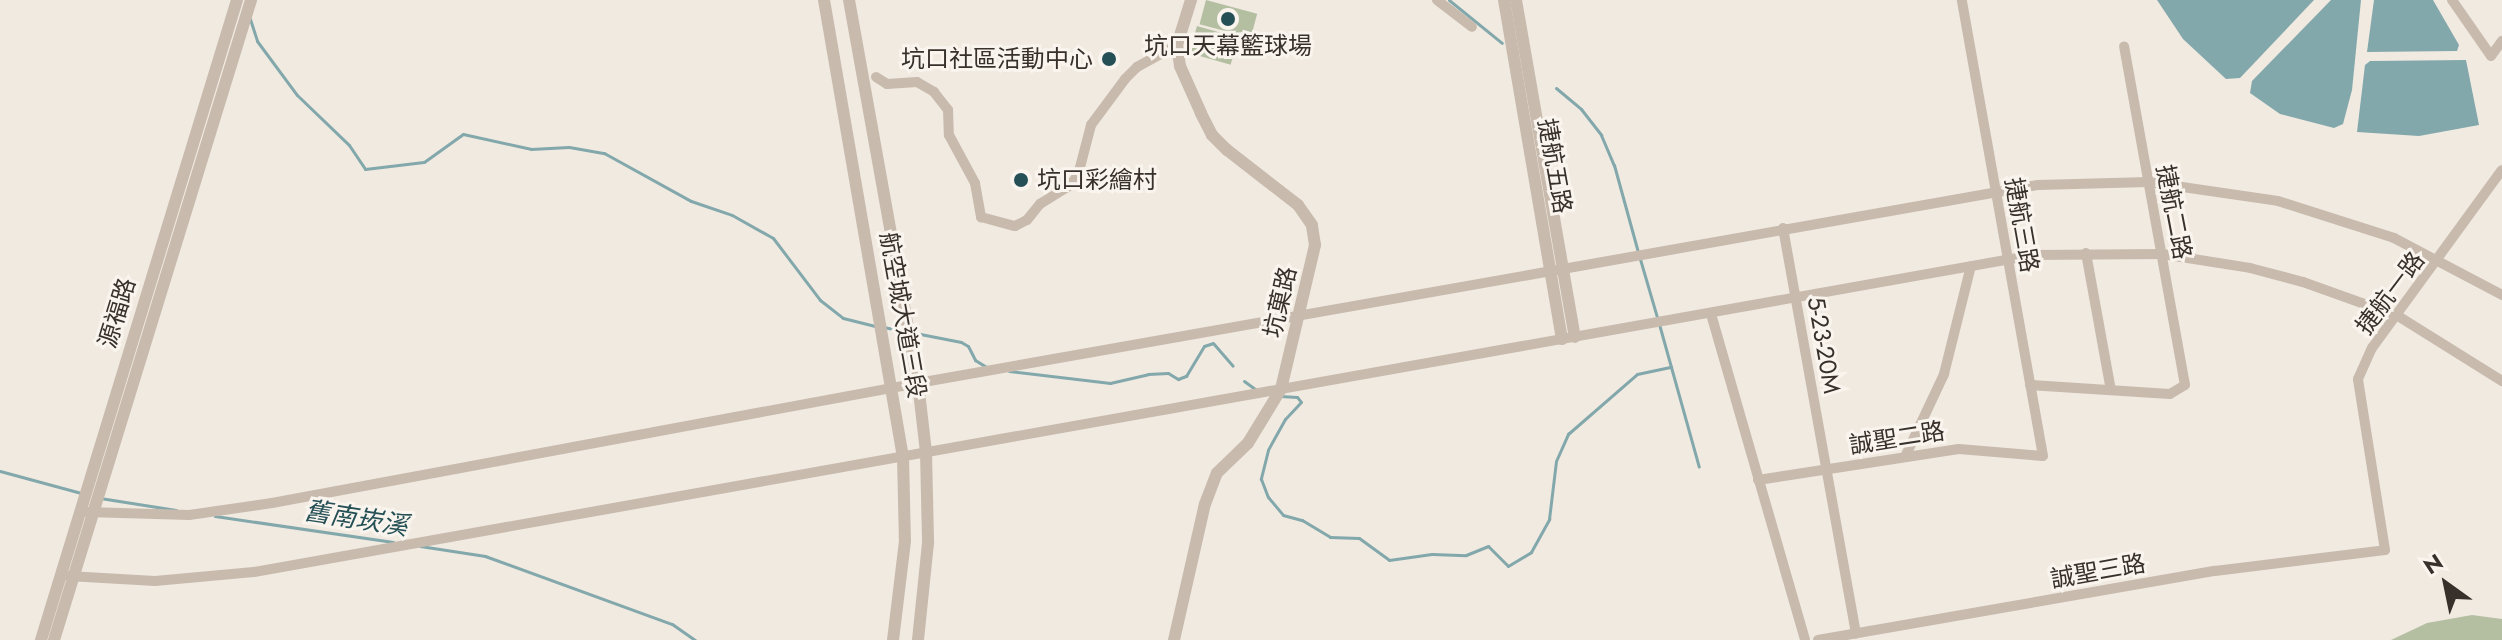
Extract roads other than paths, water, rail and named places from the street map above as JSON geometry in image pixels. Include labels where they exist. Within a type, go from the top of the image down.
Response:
[{"type":"street","name":"源福路","points":[[54,640],[67,576],[237,0]]},
{"type":"street","name":"源福路","points":[[86,512],[251,0]]},
{"type":"street","name":"航空城大道三段","points":[[824,0],[894,388],[903,456],[905,541],[893,640]]},
{"type":"street","name":"航空城大道三段","points":[[849,0],[918,383],[926,452],[928,543],[918,640]]},
{"type":"street","points":[[876,77],[887,84],[917,82],[934,92],[948,110],[949,135],[975,183],[981,217],[1015,226],[1027,220],[1040,204],[1070,185],[1078,175],[1091,125],[1125,79],[1145,62],[1177,45],[1191,0]]},
{"type":"street","points":[[1437,0],[1472,27]]},
{"type":"street","name":"捷航五路","points":[[1504,0],[1558,271]]},
{"type":"street","name":"捷航五路","points":[[1516,0],[1568,338]]},
{"type":"street","name":"捷航三路","points":[[1962,0],[2043,456]]},
{"type":"street","points":[[2452,0],[2491,56],[2502,41]]},
{"type":"street","name":"坑菓路","points":[[1174,640],[1205,504],[1217,473],[1248,443],[1281,389],[1301,316],[1315,245],[1312,225],[1289,196],[1212,135],[1180,66],[1177,45]]},
{"type":"street","name":"捷航二路","points":[[2111,390],[2170,394],[2185,385],[2124,46]]},
{"type":"street","name":"捷航一路","points":[[2385,550],[2358,379],[2372,348],[2440,259],[2502,170]]},
{"type":"street","points":[[86,512],[189,515],[226,510],[1783,228],[1996,191],[2096,180],[2148,182],[2278,201],[2394,238],[2440,259],[2502,295]]},
{"type":"street","name":"5-23-20M","points":[[1783,228],[1856,633]]},
{"type":"street","points":[[2030,385],[2111,390],[2086,253]]},
{"type":"street","points":[[67,576],[155,581],[254,572],[1971,266],[2086,253],[2162,254],[2250,268],[2303,282],[2398,316],[2502,381]]},
{"type":"street","points":[[1905,457],[1944,374],[1971,266]]},
{"type":"street","points":[[1711,314],[1805,640]]},
{"type":"street","name":"誠聖二路","points":[[1758,480],[1959,449],[2043,456]]},
{"type":"street","name":"誠聖三路","points":[[1818,640],[2215,571],[2385,550]]},
{"type":"street","name":"源福路","points":[[41,640],[67,576]]},
{"type":"water","points":[[2157,0],[2314,0],[2240,78],[2226,79],[2183,39]]},
{"type":"water","points":[[2331,0],[2361,0],[2352,90],[2343,124],[2334,128],[2280,114],[2250,93],[2252,81]]},
{"type":"water","points":[[2374,0],[2433,0],[2459,45],[2457,51],[2367,52]]},
{"type":"water","points":[[2466,60],[2479,125],[2419,136],[2357,132],[2365,65],[2370,61]]},
{"type":"waterway","points":[[1449,0],[1502,43]]},
{"type":"waterway","points":[[250,19],[257,41],[297,95],[349,145],[365,169],[424,162],[463,134],[531,149],[569,147],[604,153],[691,201],[732,215],[773,238],[820,300],[843,318],[876,326]]},
{"type":"waterway","points":[[1556,88],[1581,109],[1601,135],[1614,165],[1638,252]]},
{"type":"waterway","points":[[1640,259],[1657,317]]},
{"type":"waterway","points":[[1659,324],[1699,467]]},
{"type":"waterway","points":[[883,327],[903,331]]},
{"type":"waterway","points":[[915,333],[961,342],[968,346],[975,360],[986,367]]},
{"type":"waterway","points":[[1009,371],[1110,383],[1148,374],[1168,373],[1178,379],[1186,376],[1204,346],[1213,343],[1233,366]]},
{"type":"waterway","points":[[1280,396],[1297,397],[1301,402],[1285,419],[1268,450],[1261,479],[1268,497],[1283,515],[1302,520],[1330,537],[1359,538],[1389,560],[1432,554],[1466,555],[1488,546],[1508,566],[1531,552],[1549,519],[1556,461],[1568,434],[1637,374],[1671,367]]},
{"type":"waterway","points":[[1244,381],[1255,389]]},
{"type":"waterway","name":"舊南崁溪","points":[[0,471],[81,493]]},
{"type":"waterway","name":"舊南崁溪","points":[[100,498],[176,510]]},
{"type":"waterway","name":"舊南崁溪","points":[[215,516],[393,542]]},
{"type":"waterway","name":"舊南崁溪","points":[[420,546],[485,556],[672,624],[695,640]]},
{"type":"place","name":"坑口天幕籃球場","points":[[1228,19]]},
{"type":"place","name":"坑口社區活動中心","points":[[1109,59]]},
{"type":"place","name":"坑口彩繪村","points":[[1021,180]]}]
